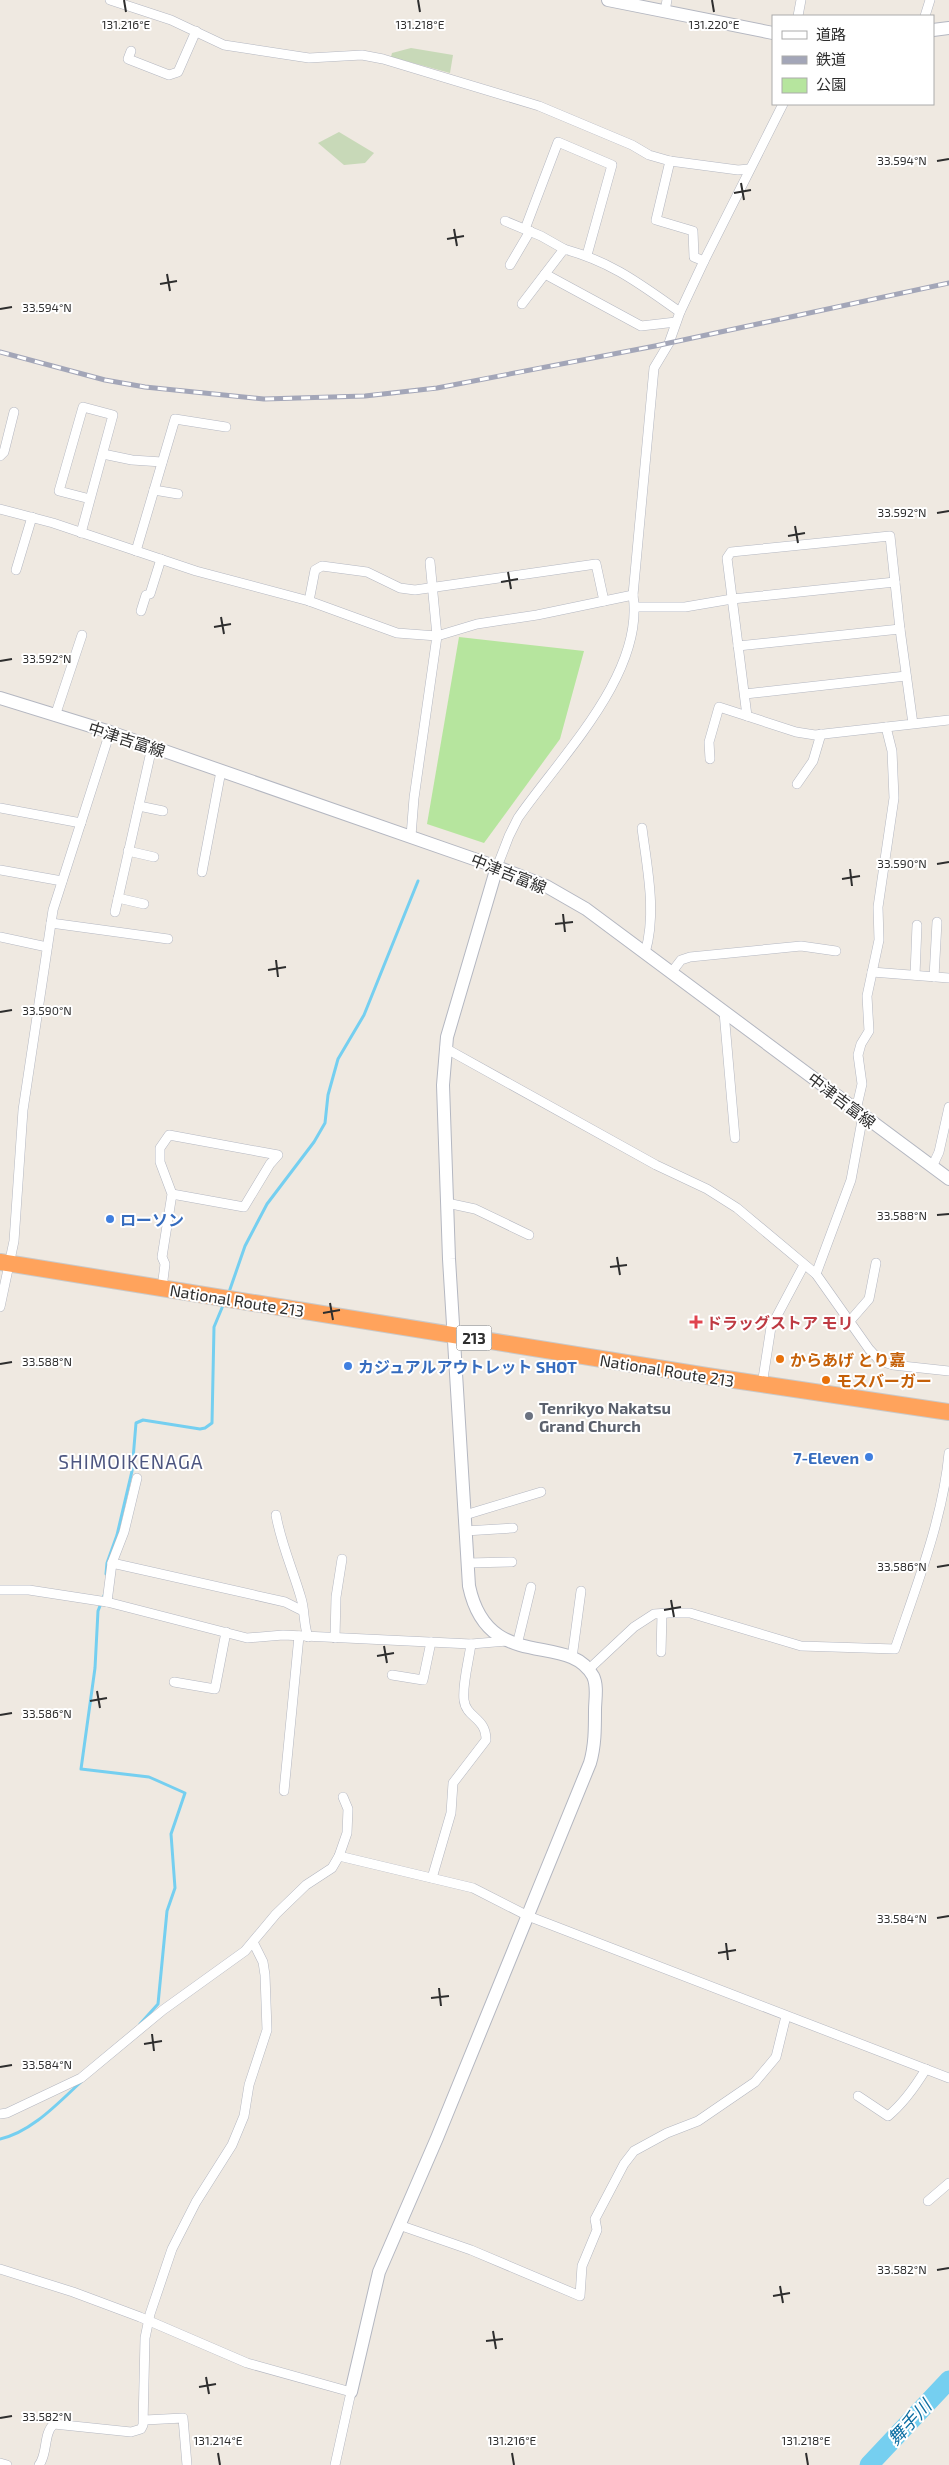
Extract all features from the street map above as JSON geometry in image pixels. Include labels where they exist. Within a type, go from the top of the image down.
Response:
[{"type":"highway","name":"National Route 213","points":[[5,1262],[762,1385],[949,1412]]},
{"type":"street","points":[[110,0],[171,20],[224,45],[272,54],[309,58],[362,55],[383,59],[538,106],[615,138],[649,155],[670,161],[738,170],[749,169]]},
{"type":"street","points":[[608,0],[666,6],[772,33]]},
{"type":"street","points":[[798,15],[801,0]]},
{"type":"street","points":[[924,15],[930,0]]},
{"type":"street","points":[[934,30],[949,28]]},
{"type":"street","points":[[131,51],[128,59],[169,75],[178,72],[196,31]]},
{"type":"street","points":[[335,2465],[379,2272],[528,1916],[594,1749],[596,1687],[588,1670],[572,1658],[512,1643],[494,1633],[478,1613],[469,1586],[447,1203],[442,1085],[445,1048],[497,866],[508,836],[518,818],[609,692],[625,658],[635,607],[633,595],[654,368],[669,343],[680,312],[704,260],[782,105]]},
{"type":"street","points":[[510,265],[527,230],[558,142],[612,165],[587,256]]},
{"type":"street","points":[[670,161],[656,220],[693,231],[694,257],[704,260]]},
{"type":"street","points":[[505,221],[564,249],[587,256],[623,272],[680,312]]},
{"type":"street","points":[[522,304],[564,249]]},
{"type":"street","points":[[545,274],[641,326],[676,322]]},
{"type":"street","points":[[81,533],[113,414],[83,407],[60,491],[90,499]]},
{"type":"street","points":[[0,456],[4,452],[14,412]]},
{"type":"street","points":[[136,551],[175,419],[226,427]]},
{"type":"street","points":[[103,454],[132,460],[162,462]]},
{"type":"street","points":[[154,490],[178,494]]},
{"type":"street","points":[[0,510],[32,517],[161,559],[309,601],[397,633],[437,636],[477,624],[537,615],[633,595]]},
{"type":"street","points":[[16,570],[32,517]]},
{"type":"street","points":[[747,716],[727,558],[731,552],[890,536],[913,724]]},
{"type":"street","points":[[141,611],[146,595],[150,594],[161,559]]},
{"type":"street","points":[[411,836],[414,798],[437,636],[430,562]]},
{"type":"street","points":[[309,601],[315,570],[322,566],[367,572],[400,588],[415,590],[596,564],[604,601]]},
{"type":"street","points":[[635,607],[685,607],[732,599],[895,582]]},
{"type":"street","points":[[738,646],[900,629]]},
{"type":"street","points":[[55,716],[82,635]]},
{"type":"street","points":[[745,694],[906,676]]},
{"type":"street","name":"中津吉富線","points":[[0,698],[110,732],[497,866],[564,896],[645,953],[949,1179]]},
{"type":"street","points":[[710,758],[709,742],[719,707],[796,732],[821,734],[949,720]]},
{"type":"street","points":[[816,1274],[851,1180],[862,1084],[858,1052],[869,1031],[866,1003],[879,940],[878,907],[894,798],[892,751],[886,727]]},
{"type":"street","points":[[0,1307],[5,1262],[18,1201],[23,1110],[51,924],[62,881],[110,732]]},
{"type":"street","points":[[797,784],[813,761],[821,734]]},
{"type":"street","points":[[114,912],[152,747]]},
{"type":"street","points":[[202,872],[221,771]]},
{"type":"street","points":[[139,806],[163,811]]},
{"type":"street","points":[[0,808],[81,822]]},
{"type":"street","points":[[642,828],[649,903],[649,934],[645,953]]},
{"type":"street","points":[[128,851],[154,857]]},
{"type":"street","points":[[0,870],[62,881]]},
{"type":"street","points":[[118,898],[144,904]]},
{"type":"street","points":[[934,977],[937,922]]},
{"type":"street","points":[[51,924],[168,939]]},
{"type":"street","points":[[915,975],[917,925]]},
{"type":"street","points":[[0,937],[47,947]]},
{"type":"street","points":[[672,973],[681,960],[690,956],[801,946],[836,952]]},
{"type":"street","points":[[872,972],[949,978]]},
{"type":"street","points":[[724,1012],[734,1138]]},
{"type":"street","points":[[445,1048],[656,1165],[729,1202],[816,1274],[869,1350],[886,1364],[949,1371]]},
{"type":"street","points":[[932,1167],[940,1152],[949,1107]]},
{"type":"street","points":[[162,1288],[165,1264],[162,1257],[172,1194],[160,1155],[160,1148],[170,1135],[278,1155],[266,1170],[244,1207],[172,1194]]},
{"type":"street","points":[[447,1203],[475,1209],[529,1235]]},
{"type":"street","points":[[849,1322],[869,1299],[876,1263]]},
{"type":"street","points":[[762,1385],[771,1327],[804,1265]]},
{"type":"street","points":[[588,1670],[634,1627],[654,1614],[690,1614],[801,1646],[895,1649],[925,1562],[947,1472],[949,1453]]},
{"type":"street","points":[[107,1602],[112,1563],[129,1515],[137,1478]]},
{"type":"street","points":[[464,1515],[542,1492]]},
{"type":"street","points":[[276,1514],[280,1538],[302,1600],[304,1636],[284,1791]]},
{"type":"street","points":[[465,1530],[513,1528]]},
{"type":"street","points":[[335,1638],[336,1597],[342,1558]]},
{"type":"street","points":[[468,1563],[512,1562]]},
{"type":"street","points":[[112,1563],[285,1602],[303,1611]]},
{"type":"street","points":[[512,1643],[531,1587]]},
{"type":"street","points":[[0,1590],[28,1590],[107,1602],[247,1638],[304,1636],[472,1644],[512,1643]]},
{"type":"street","points":[[572,1658],[581,1591]]},
{"type":"street","points":[[661,1652],[662,1614]]},
{"type":"street","points":[[174,1682],[216,1689],[226,1632]]},
{"type":"street","points":[[392,1675],[423,1680],[431,1642]]},
{"type":"street","points":[[432,1878],[451,1812],[453,1783],[486,1740],[483,1724],[467,1710],[464,1700],[472,1644]]},
{"type":"street","points":[[0,2114],[7,2113],[58,2091],[81,2078],[164,2010],[245,1952],[276,1914],[306,1886],[332,1868],[339,1856],[349,1820],[348,1809],[343,1797]]},
{"type":"street","points":[[339,1856],[473,1888],[528,1916],[949,2078]]},
{"type":"street","points":[[40,2465],[49,2429],[54,2424],[131,2432],[141,2429],[145,2420],[145,2338],[148,2320],[172,2249],[201,2193],[232,2145],[244,2116],[249,2085],[267,2030],[263,1962],[253,1942]]},
{"type":"street","points":[[399,2225],[471,2250],[580,2296],[582,2266],[597,2230],[595,2219],[624,2164],[634,2151],[667,2133],[698,2121],[755,2082],[776,2057],[786,2016]]},
{"type":"street","points":[[858,2096],[888,2116],[897,2109],[916,2087],[926,2069]]},
{"type":"street","points":[[928,2201],[949,2183]]},
{"type":"street","points":[[0,2269],[72,2292],[148,2320],[247,2363],[351,2392]]},
{"type":"street","points":[[145,2420],[183,2418],[187,2465]]},
{"type":"street","points":[[0,2463],[7,2465]]},
{"type":"green space","points":[[411,48],[453,55],[450,73],[391,57],[392,53]]},
{"type":"green space","points":[[339,132],[374,153],[365,163],[344,165],[318,143]]},
{"type":"green space","points":[[459,637],[584,651],[560,739],[484,843],[427,824]]},
{"type":"waterway","points":[[228,1295],[245,1246],[267,1204],[314,1142],[325,1123],[328,1095],[338,1059],[364,1015],[418,881]]},
{"type":"waterway","points":[[106,1574],[107,1563],[117,1535],[132,1471],[136,1423],[143,1420],[200,1429],[212,1423],[214,1327],[224,1303]]},
{"type":"waterway","points":[[105,1593],[98,1611],[95,1668],[81,1769],[149,1777],[185,1793],[171,1834],[175,1888],[167,1911],[158,2004],[140,2024]]},
{"type":"waterway","points":[[0,2139],[23,2130],[34,2123],[82,2081]]},
{"type":"waterway","name":"舞手川","points":[[869,2465],[949,2380]]},
{"type":"railway","points":[[0,352],[105,380],[145,387],[264,399],[365,396],[437,388],[655,346],[949,283]]},
{"type":"place","name":"ローソン","points":[[110,1219]]},
{"type":"place","name":"ドラッグストア モリ","points":[[696,1322]]},
{"type":"place","name":"からあげ とり嘉","points":[[780,1359]]},
{"type":"place","name":"カジュアルアウトレット SHOT","points":[[348,1366]]},
{"type":"place","name":"モスバーガー","points":[[826,1380]]},
{"type":"place","name":"Tenrikyo Nakatsu Grand Church","points":[[529,1416]]},
{"type":"place","name":"7-Eleven","points":[[869,1457]]},
{"type":"district","name":"SHIMOIKENAGA","points":[[131,1461]]}]
